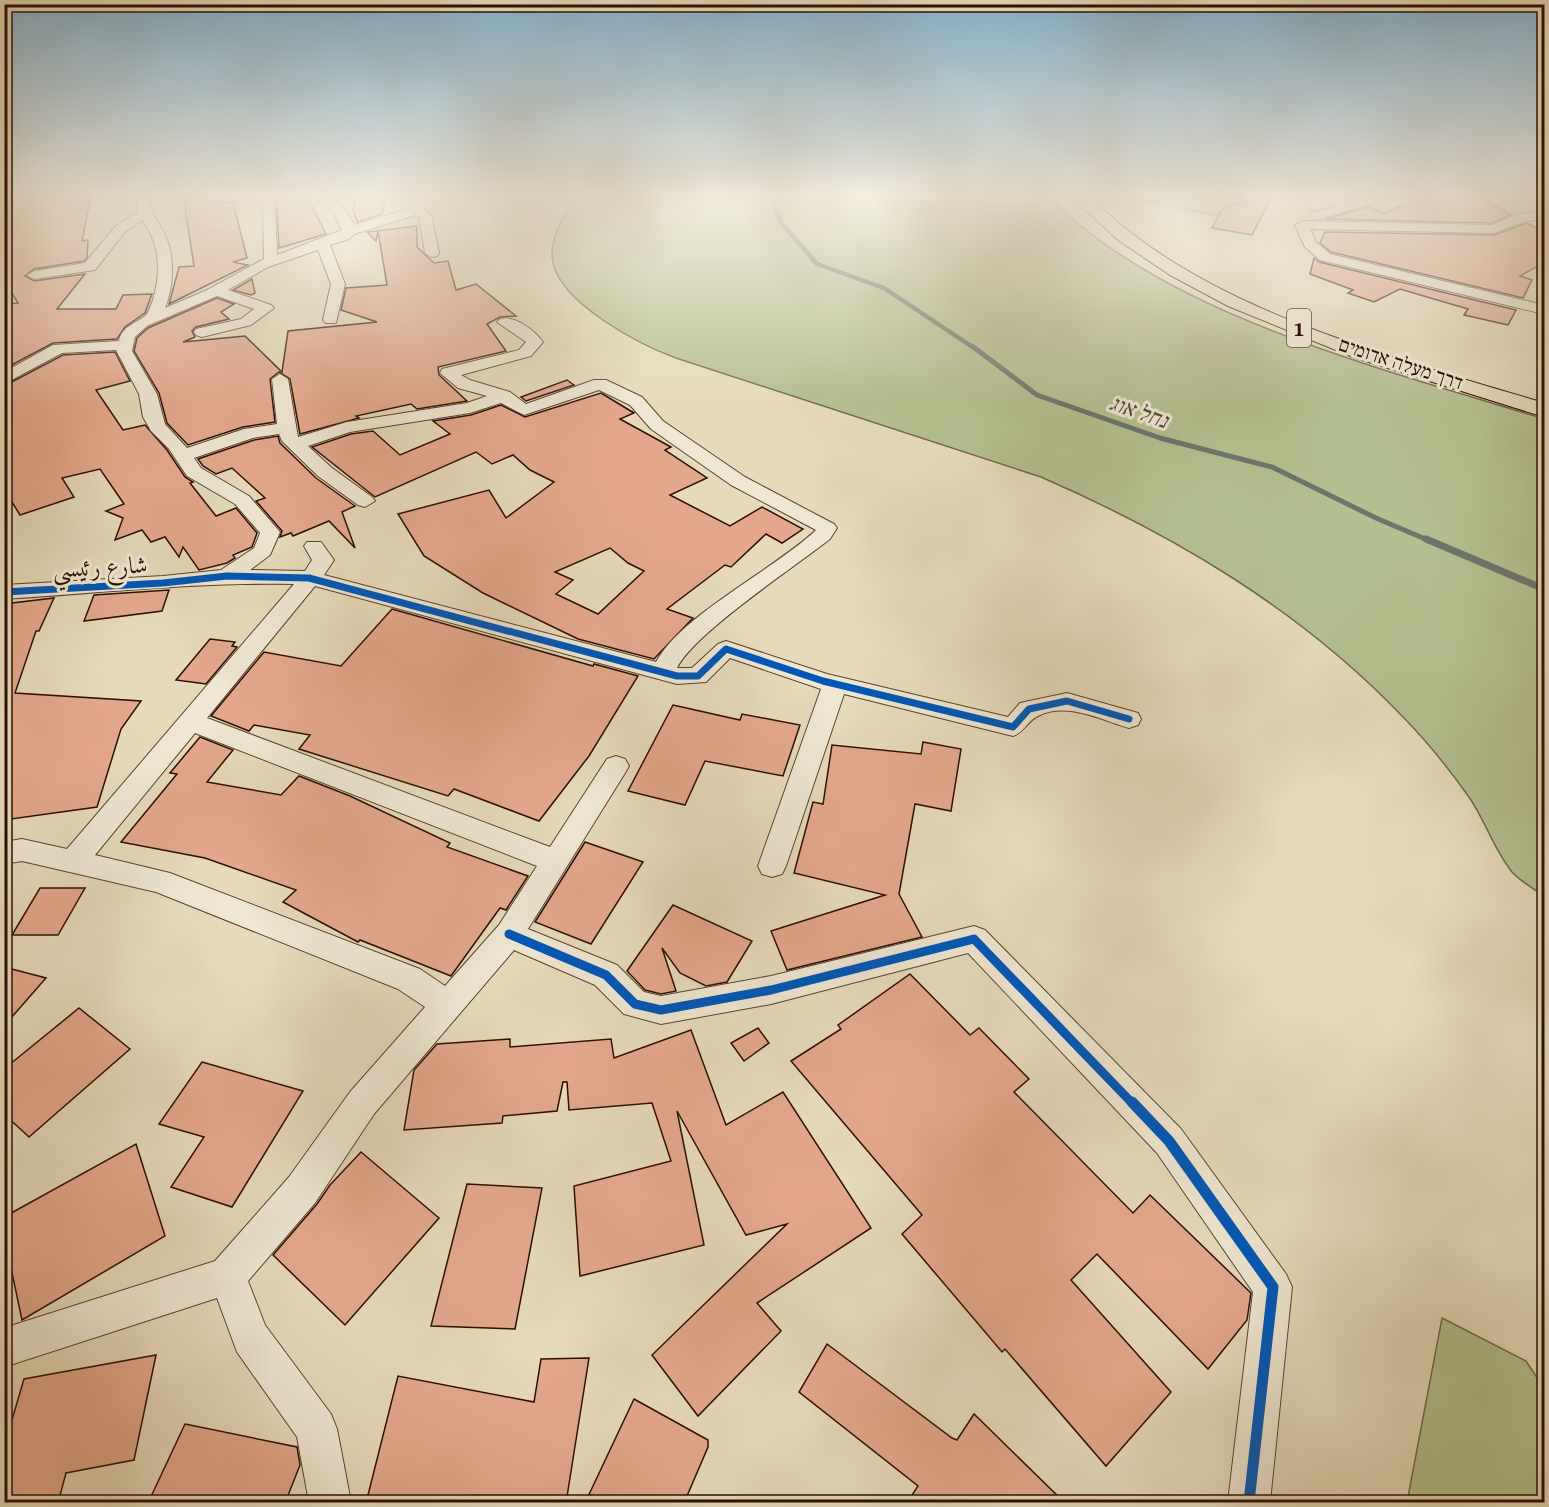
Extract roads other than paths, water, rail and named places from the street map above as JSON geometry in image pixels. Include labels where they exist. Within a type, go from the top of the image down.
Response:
[{"type":"highway","name":"דרך מעלה אדומים","points":[[1168,266],[1225,297],[1311,333],[1545,410]]},
{"type":"highway","name":"דרך מעלה אדומים","points":[[1202,266],[1256,294],[1357,334],[1545,395]]},
{"type":"street","points":[[34,275],[91,266]]},
{"type":"street","points":[[153,317],[159,306],[166,275],[165,266]]},
{"type":"street","points":[[227,576],[263,551],[270,532],[242,500],[194,472],[184,454],[157,427],[152,417],[148,394],[124,351],[128,335],[142,322],[216,291],[260,266]]},
{"type":"street","points":[[331,266],[338,284],[331,320]]},
{"type":"street","points":[[1362,266],[1545,309]]},
{"type":"street","points":[[202,332],[246,322],[266,308],[216,291]]},
{"type":"street","points":[[505,322],[526,333],[535,342],[525,353],[448,373],[464,384],[504,396],[525,410],[600,384],[636,401],[657,425],[738,482],[827,528],[823,535],[705,624],[671,656],[663,672]]},
{"type":"street","points":[[4,379],[59,348],[126,345]]},
{"type":"street","points":[[280,379],[291,436],[325,472],[365,501]]},
{"type":"street","points":[[184,454],[250,433],[291,436],[470,408],[504,396]]},
{"type":"street","points":[[74,862],[323,560],[314,546]]},
{"type":"street","name":"شارع رئيسي","points":[[4,592],[198,580],[227,576],[309,578],[677,676],[698,676],[726,649],[835,684]]},
{"type":"street","points":[[772,866],[835,684],[1013,727],[1029,709],[1067,701],[1129,719]]},
{"type":"street","points":[[190,721],[556,861]]},
{"type":"street","points":[[4,1348],[227,1276],[302,1190],[362,1103],[509,934],[616,766]]},
{"type":"street","points":[[4,853],[22,850],[160,881],[409,979],[448,1005]]},
{"type":"street","points":[[509,934],[606,975],[635,1004],[661,1010],[771,990],[974,939],[1169,1141],[1273,1287],[1249,1503]]},
{"type":"street","points":[[227,1276],[251,1338],[316,1429],[330,1503]]},
{"type":"waterway","name":"נחל אוג","points":[[823,266],[884,288],[974,348]]},
{"type":"waterway","name":"נחל אוג","points":[[972,346],[1037,395],[1160,438],[1272,467],[1376,518],[1430,541]]},
{"type":"waterway","name":"נחל אוג","points":[[1426,539],[1544,589]]}]
